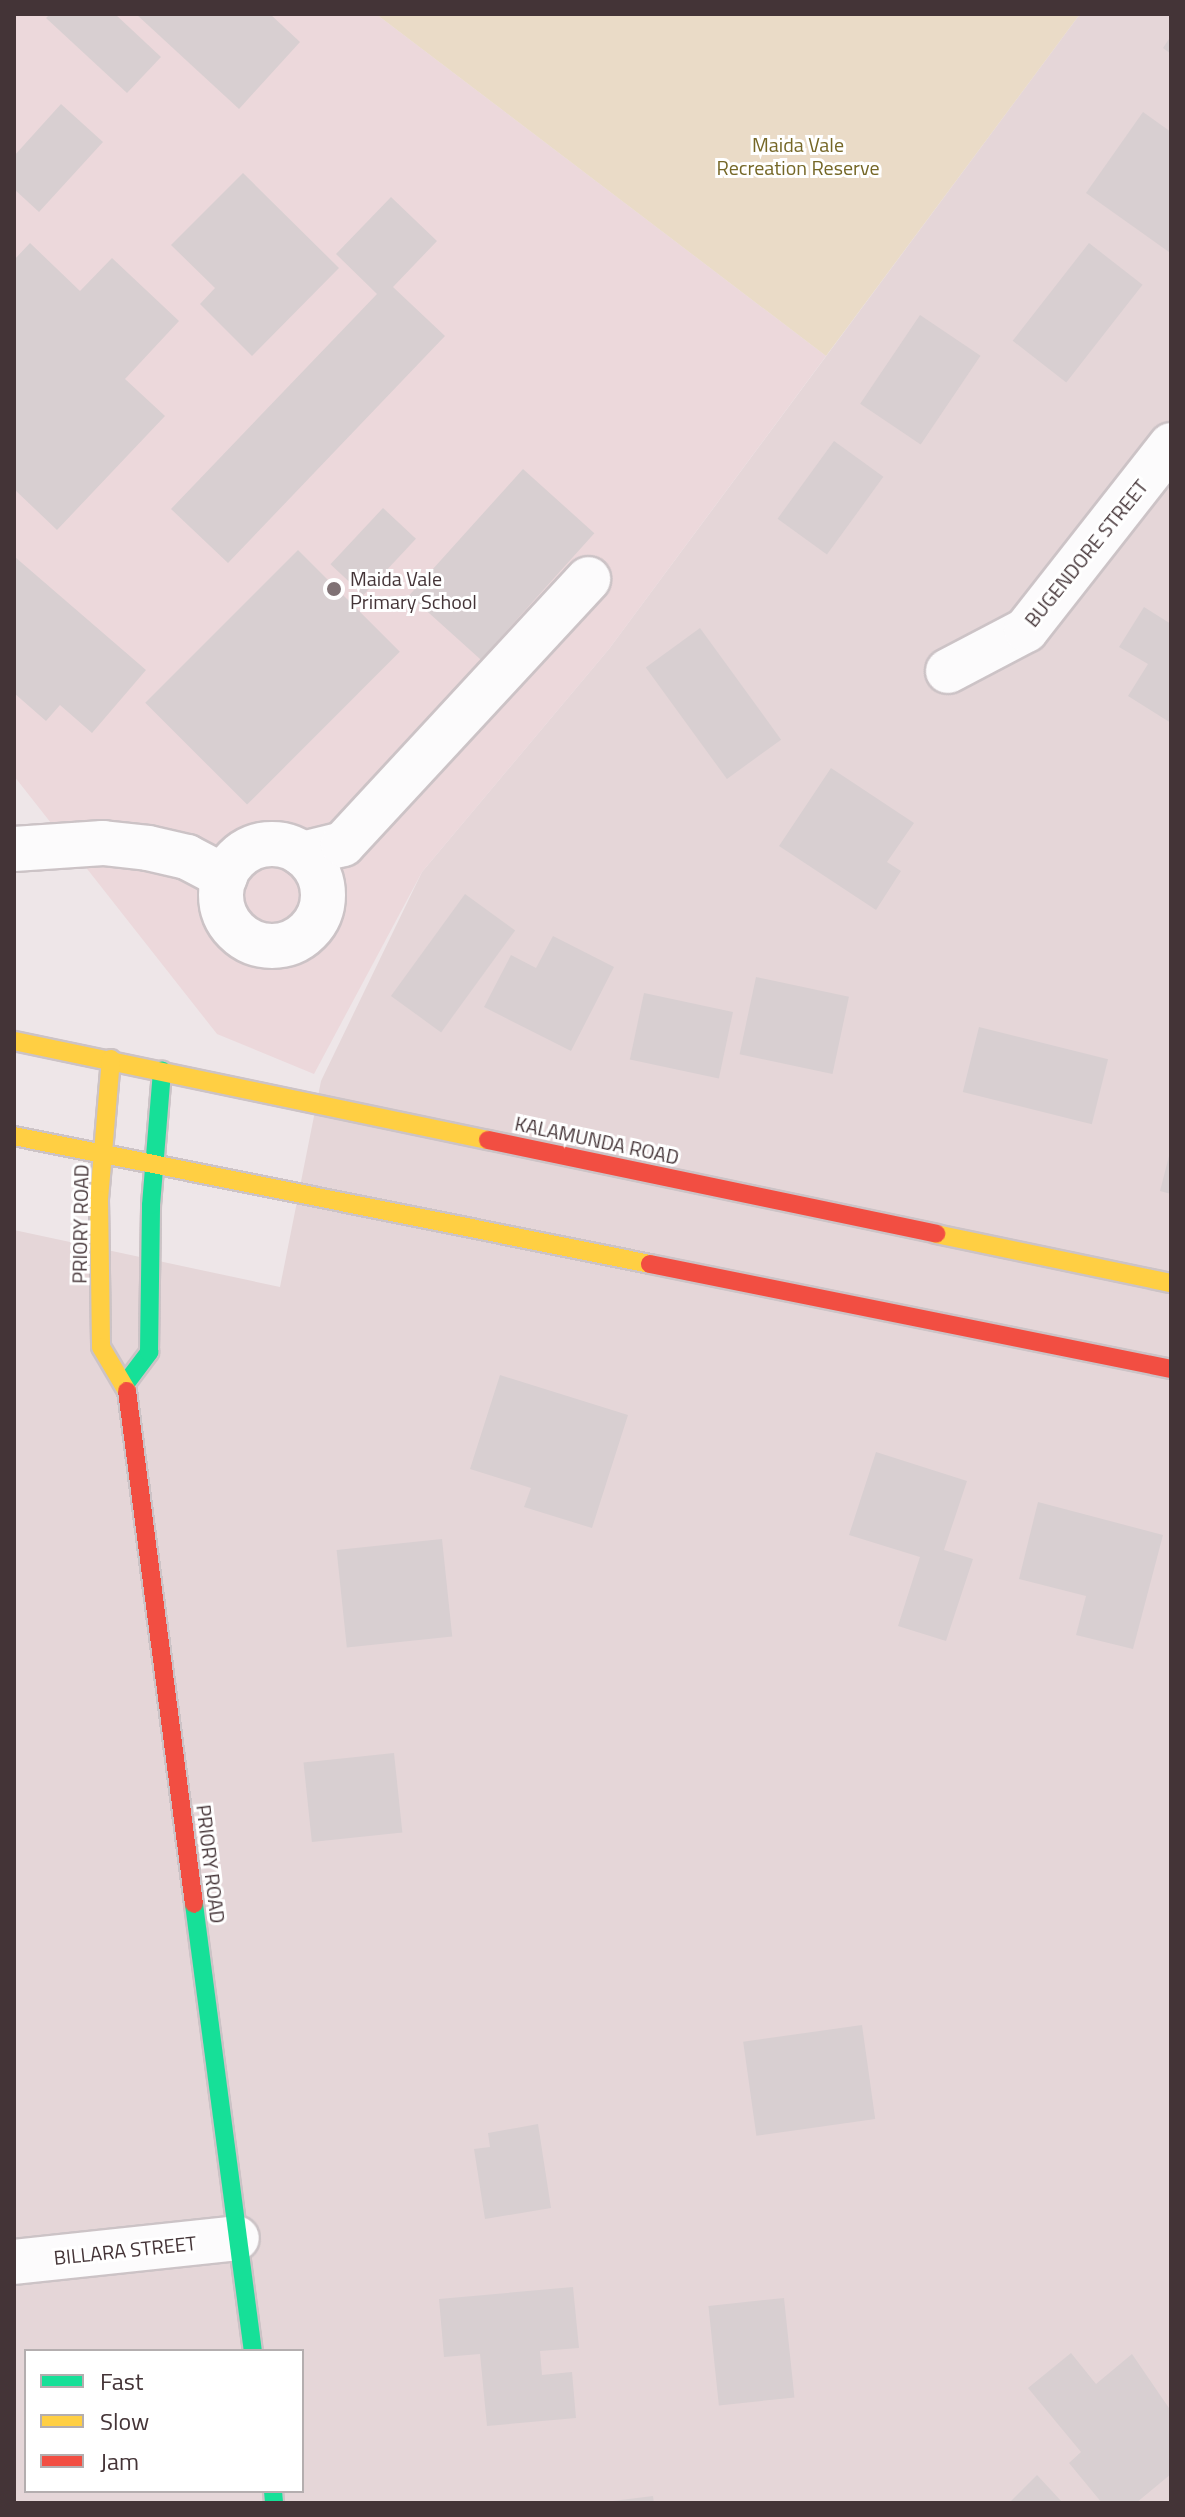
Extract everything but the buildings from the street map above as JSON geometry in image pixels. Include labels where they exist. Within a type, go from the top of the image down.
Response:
[{"type":"main road","name":"KALAMUNDA ROAD","points":[[14,1041],[1171,1283]]},
{"type":"main road","name":"PRIORY ROAD","points":[[111,1059],[103,1155],[101,1347],[126,1383],[253,2349]]},
{"type":"main road","points":[[126,1383],[149,1352],[153,1165],[162,1070]]},
{"type":"main road","points":[[14,1136],[1171,1369]]},
{"type":"street","name":"BUGENDORE STREET","points":[[948,671],[1026,630],[1165,466]]},
{"type":"street","points":[[302,854],[343,844],[588,579]]},
{"type":"street","points":[[14,849],[103,843],[148,848],[187,857],[225,877]]},
{"type":"street","points":[[258,846],[288,847],[302,854],[321,881],[322,904],[314,925],[287,944],[264,946],[235,930],[221,899],[225,877],[233,863],[258,846]]},
{"type":"street","name":"BILLARA STREET","points":[[14,2262],[237,2238]]},
{"type":"shaded area","name":"Maida Vale Primary School","points":[[14,14],[376,14],[826,356],[609,649],[422,872],[314,1074],[217,1034],[14,776]]},
{"type":"shaded area","points":[[1080,14],[1171,14],[1171,2503],[14,2503],[14,1230],[280,1287],[321,1081],[422,872],[609,649]]},
{"type":"green space","name":"Maida Vale Recreation Reserve","points":[[376,14],[1080,14],[826,356]]},
{"type":"traffic: fast","points":[[126,1383],[149,1352],[151,1205],[162,1070]]},
{"type":"traffic: fast","points":[[194,1904],[253,2349]]},
{"type":"traffic: fast","points":[[273,2493],[274,2503]]},
{"type":"traffic: slow","points":[[14,1041],[488,1140]]},
{"type":"traffic: slow","points":[[111,1059],[99,1200],[101,1347],[127,1391]]},
{"type":"traffic: slow","points":[[14,1136],[650,1264]]},
{"type":"traffic: slow","points":[[936,1234],[1171,1283]]},
{"type":"traffic: jam","points":[[488,1140],[936,1234]]},
{"type":"traffic: jam","points":[[650,1264],[1171,1369]]},
{"type":"traffic: jam","points":[[127,1391],[194,1904]]},
{"type":"place","name":"Maida Vale Primary School","points":[[334,589]]}]
